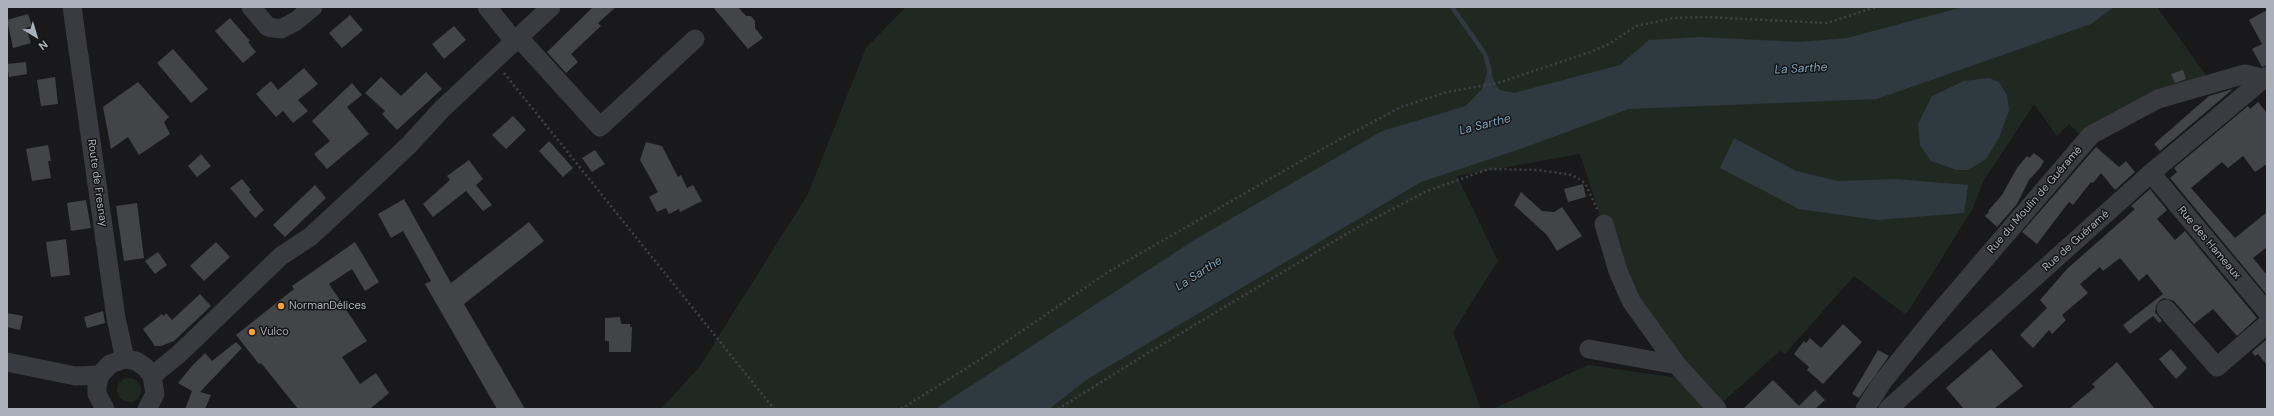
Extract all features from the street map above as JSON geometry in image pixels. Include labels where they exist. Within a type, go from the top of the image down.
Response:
[{"type":"street","name":"Route de Fresnay","points":[[72,7],[116,318],[125,359]]},
{"type":"street","points":[[251,7],[268,27],[281,29],[296,21],[313,7]]},
{"type":"street","points":[[487,7],[600,127],[695,38]]},
{"type":"street","points":[[152,376],[179,354],[281,256],[310,237],[375,177],[409,145],[442,109],[551,7]]},
{"type":"street","name":"Rue du Moulin de Guéramé","points":[[1865,409],[1884,381],[1930,323],[2091,135],[2158,99],[2245,74],[2265,77]]},
{"type":"street","name":"Rue de Guéramé","points":[[1888,409],[2151,173],[2265,77]]},
{"type":"street","name":"Rue des Hameaux","points":[[2151,173],[2267,312]]},
{"type":"street","points":[[1604,224],[1618,271],[1631,301],[1678,365],[1717,409]]},
{"type":"street","points":[[2166,309],[2217,367],[2267,324]]},
{"type":"street","points":[[1589,349],[1678,365]]},
{"type":"street","points":[[105,409],[97,394],[97,385],[100,376],[110,364],[125,359],[136,361],[145,367],[152,376],[155,394],[147,409]]},
{"type":"street","points":[[7,362],[74,376],[100,376]]},
{"type":"path","points":[[901,409],[981,358],[1108,272],[1322,149],[1401,106],[1446,92],[1498,83],[1593,51],[1609,44],[1636,26],[1674,18],[1705,17],[1827,23],[1876,7]]},
{"type":"path","points":[[502,70],[774,409]]},
{"type":"path","points":[[1058,409],[1148,352],[1358,227],[1427,191],[1489,168],[1538,170],[1572,176],[1585,184],[1604,224]]},
{"type":"shaded area","points":[[906,7],[2157,7],[2206,75],[2079,134],[2069,124],[2057,136],[2034,104],[1984,180],[1972,210],[1906,315],[1854,276],[1785,354],[1780,351],[1716,408],[1617,269],[1580,154],[1457,176],[1498,261],[1453,332],[1481,409],[1048,409],[1025,351],[935,409],[661,409],[700,366],[808,194],[866,48]]},
{"type":"shaded area","points":[[1588,365],[1679,378],[1710,409],[1493,409]]},
{"type":"shaded area","points":[[129,378],[138,381],[141,390],[138,399],[129,402],[120,399],[117,390],[120,381]]},
{"type":"water","name":"La Sarthe","points":[[1963,7],[2114,7],[2091,24],[1877,99],[1629,109],[1523,148],[1421,182],[1089,378],[1049,409],[935,409],[1196,239],[1382,131],[1466,106],[1482,89],[1489,67],[1496,86],[1500,90],[1514,93],[1620,65],[1649,40],[1700,37],[1799,42],[1847,38]]},
{"type":"water","points":[[1989,78],[1999,82],[2007,95],[2009,110],[1999,138],[1986,159],[1968,170],[1957,170],[1931,161],[1920,145],[1918,124],[1932,96],[1964,81]]},
{"type":"water","points":[[1734,138],[1796,171],[1838,181],[1896,179],[1968,185],[1964,213],[1877,220],[1799,209],[1720,168]]},
{"type":"building","points":[[593,7],[616,7],[598,23],[601,26],[571,54],[578,62],[566,73],[547,52]]},
{"type":"building","points":[[713,7],[738,7],[746,16],[751,16],[755,21],[755,28],[763,38],[748,49]]},
{"type":"building","points":[[2267,10],[2267,65],[2262,67],[2252,49],[2262,44],[2249,20]]},
{"type":"building","points":[[28,14],[32,26],[26,28],[31,43],[13,48],[7,20]]},
{"type":"building","points":[[350,15],[363,30],[342,48],[329,33]]},
{"type":"building","points":[[230,18],[250,41],[248,42],[256,52],[243,63],[215,31]]},
{"type":"building","points":[[454,26],[466,40],[444,59],[432,44]]},
{"type":"building","points":[[173,49],[208,89],[191,103],[157,63]]},
{"type":"building","points":[[26,62],[27,74],[9,77],[7,64]]},
{"type":"building","points":[[304,68],[318,84],[298,100],[308,111],[293,123],[283,111],[276,117],[256,94],[271,81],[278,90]]},
{"type":"building","points":[[2183,70],[2186,79],[2175,83],[2171,74]]},
{"type":"building","points":[[426,72],[442,89],[397,130],[382,114],[385,111],[365,93],[381,77],[401,96]]},
{"type":"building","points":[[55,77],[58,104],[41,106],[37,80]]},
{"type":"building","points":[[138,82],[169,117],[164,122],[170,134],[139,155],[128,137],[111,149],[103,107]]},
{"type":"building","points":[[352,83],[362,95],[347,107],[369,134],[327,169],[314,154],[330,141],[312,121]]},
{"type":"building","points":[[2233,89],[2160,151],[2154,144],[2209,96]]},
{"type":"building","points":[[2258,102],[2267,113],[2267,164],[2255,172],[2243,156],[2228,168],[2222,162],[2191,188],[2235,238],[2267,212],[2267,247],[2253,258],[2267,275],[2267,295],[2170,178],[2177,172],[2174,168],[2248,106],[2250,109]]},
{"type":"building","points":[[513,116],[526,130],[506,149],[492,135]]},
{"type":"building","points":[[549,141],[573,168],[563,177],[539,151]]},
{"type":"building","points":[[646,142],[662,146],[678,177],[681,175],[687,188],[693,185],[702,201],[680,212],[679,209],[669,214],[666,208],[657,212],[649,197],[658,192],[640,160]]},
{"type":"building","points":[[48,145],[51,161],[48,161],[51,178],[32,181],[26,149]]},
{"type":"building","points":[[2096,147],[2119,167],[2126,161],[2135,172],[2115,190],[2101,173],[2093,183],[2091,182],[2073,205],[2069,202],[2037,244],[2022,232]]},
{"type":"building","points":[[595,150],[605,164],[592,172],[582,158]]},
{"type":"building","points":[[2034,153],[2044,161],[2029,180],[2017,204],[1997,227],[1985,216],[2002,195],[2017,168],[2027,156],[2029,158]]},
{"type":"building","points":[[201,154],[211,166],[197,177],[188,166]]},
{"type":"building","points":[[469,160],[483,179],[476,185],[492,205],[483,211],[466,191],[433,217],[423,204],[450,180],[447,176]]},
{"type":"building","points":[[242,179],[251,190],[249,192],[264,210],[255,218],[230,188]]},
{"type":"building","points":[[1583,184],[1586,197],[1568,202],[1564,189]]},
{"type":"building","points":[[315,185],[326,198],[285,237],[273,225]]},
{"type":"building","points":[[2150,189],[2167,210],[2157,219],[2175,240],[2185,231],[2257,318],[2237,336],[2213,309],[2194,324],[2174,301],[2164,298],[2159,301],[2155,312],[2162,321],[2159,323],[2153,316],[2130,334],[2123,325],[2163,294],[2147,274],[2139,281],[2120,258],[2103,271],[2100,267],[2080,284],[2088,293],[2062,315],[2066,320],[2052,334],[2049,330],[2033,348],[2020,335],[2047,308],[2040,300],[2067,269],[2135,209],[2131,206]]},
{"type":"building","points":[[1521,192],[1542,211],[1554,212],[1562,207],[1582,236],[1557,251],[1547,235],[1514,205]]},
{"type":"building","points":[[404,199],[451,283],[529,222],[544,241],[464,304],[525,409],[497,409],[425,284],[431,281],[403,231],[391,238],[378,214]]},
{"type":"building","points":[[86,200],[91,228],[71,231],[67,203]]},
{"type":"building","points":[[137,203],[144,258],[124,261],[116,206]]},
{"type":"building","points":[[66,239],[70,275],[51,277],[46,242]]},
{"type":"building","points":[[216,242],[230,257],[204,281],[190,266]]},
{"type":"building","points":[[355,242],[379,282],[365,291],[352,269],[329,284],[367,341],[342,357],[360,384],[376,373],[389,393],[370,409],[298,409],[236,335],[294,289],[292,286]]},
{"type":"building","points":[[158,252],[167,265],[155,274],[145,261]]},
{"type":"building","points":[[200,294],[211,306],[174,341],[161,346],[155,346],[143,329],[162,314],[164,316],[166,313],[172,320]]},
{"type":"building","points":[[103,311],[105,323],[87,328],[84,317]]},
{"type":"building","points":[[7,313],[23,316],[20,330],[7,327]]},
{"type":"building","points":[[620,317],[621,324],[630,324],[630,327],[632,327],[631,352],[609,352],[609,341],[605,341],[605,318]]},
{"type":"building","points":[[1843,324],[1862,342],[1823,384],[1807,370],[1809,367],[1794,354],[1804,341],[1806,343],[1810,338],[1821,348]]},
{"type":"building","points":[[2267,339],[2267,365],[2258,354],[2255,356],[2252,352]]},
{"type":"building","points":[[236,342],[242,348],[200,392],[211,395],[205,409],[185,409],[192,391],[178,383],[205,353],[212,361]]},
{"type":"building","points":[[1991,349],[2023,386],[1994,409],[1964,409],[1946,388]]},
{"type":"building","points":[[2171,349],[2187,368],[2176,379],[2159,359]]},
{"type":"building","points":[[1878,350],[1889,356],[1859,398],[1852,394]]},
{"type":"building","points":[[2117,362],[2155,409],[2069,409],[2095,387],[2092,384]]},
{"type":"building","points":[[1773,380],[1799,406],[1815,390],[1825,400],[1815,409],[1743,409]]},
{"type":"waterway","points":[[1452,7],[1485,54],[1490,72]]},
{"type":"place","name":"NormanDélices","points":[[281,306]]},
{"type":"place","name":"Vulco","points":[[252,332]]}]
